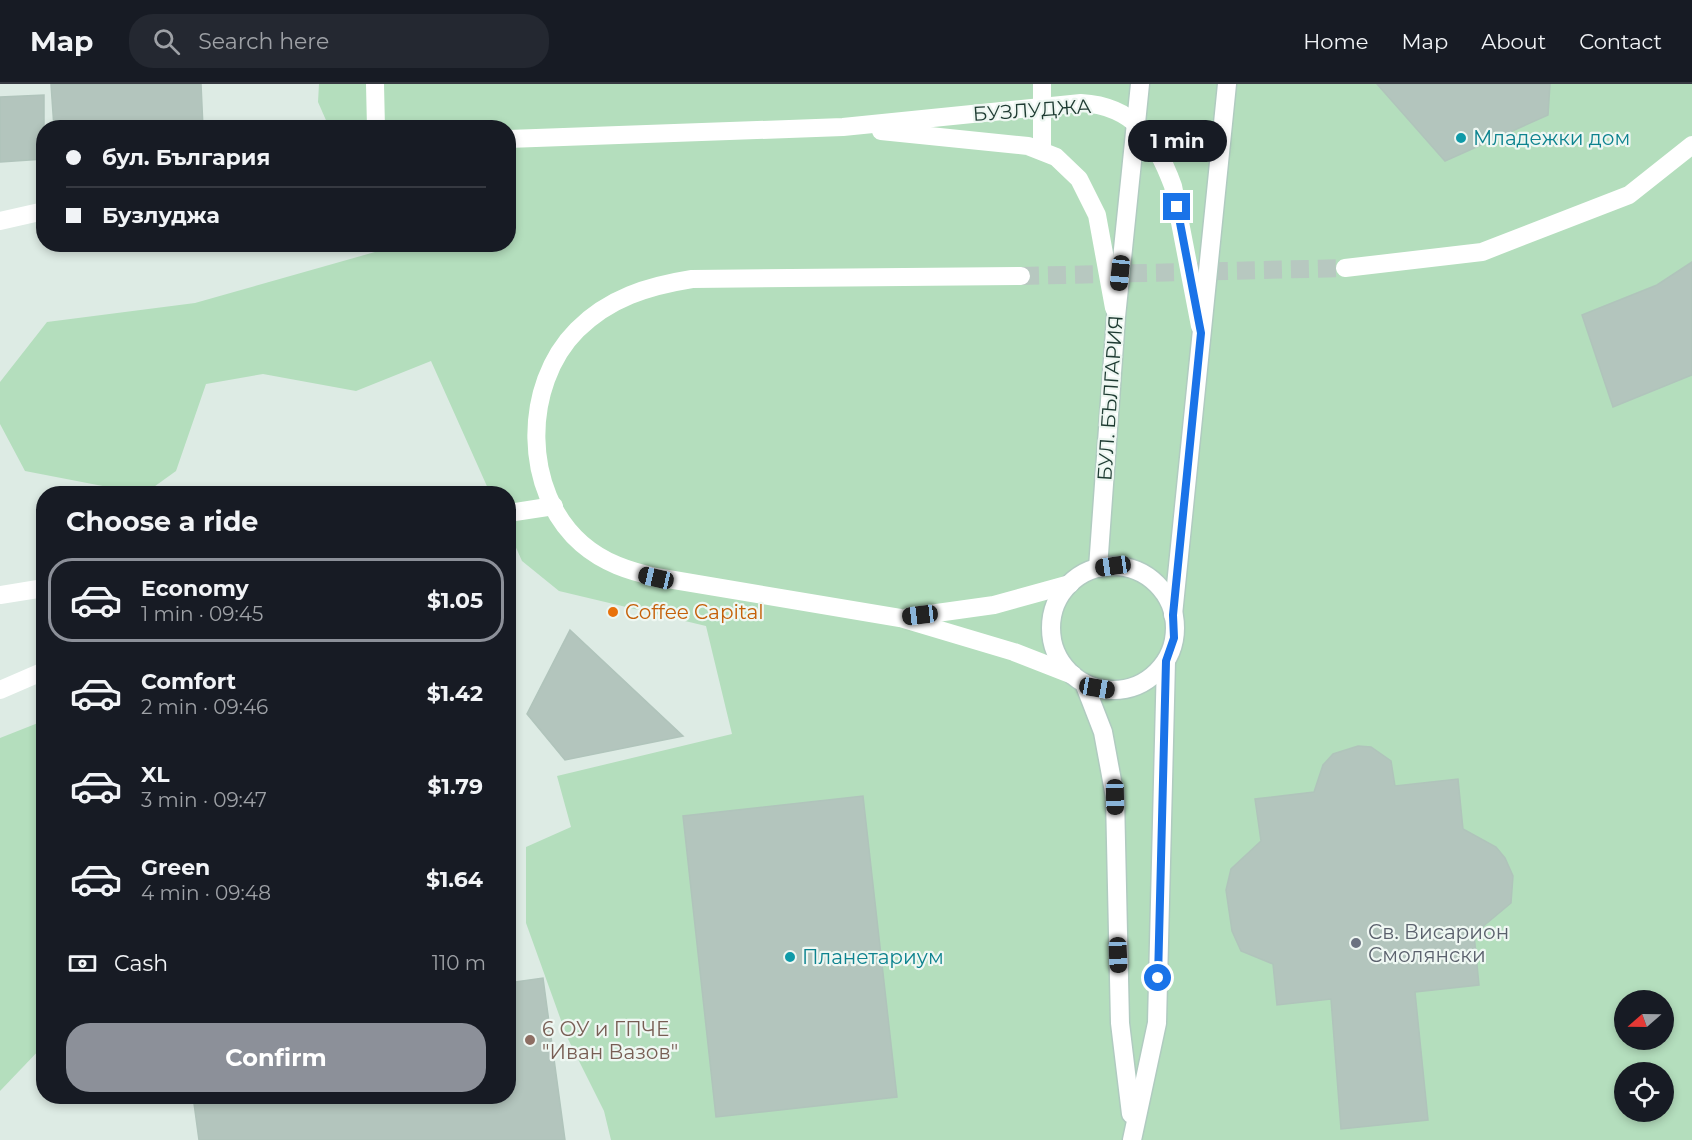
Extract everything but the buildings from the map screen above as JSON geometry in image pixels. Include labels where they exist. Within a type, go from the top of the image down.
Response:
[{"type":"street","points":[[375,84],[376,120]]},
{"type":"street","points":[[1042,84],[1042,151]]},
{"type":"street","name":"БУЛ. БЪЛГАРИЯ","points":[[1098,568],[1116,317],[1140,84]]},
{"type":"street","points":[[1132,1134],[1157,1023],[1166,661],[1174,638],[1173,615],[1227,84]]},
{"type":"street","name":"БУЗЛУДЖА","points":[[516,139],[843,127],[1042,107],[1096,104],[1116,110],[1135,122],[1155,146],[1173,186],[1201,333]]},
{"type":"street","name":"БУЗЛУДЖА","points":[[843,127],[1028,146],[1042,151],[1067,166],[1079,179],[1097,215],[1116,317]]},
{"type":"street","points":[[1345,268],[1482,252],[1629,195],[1692,145]]},
{"type":"street","points":[[0,221],[36,213]]},
{"type":"street","points":[[1021,276],[692,279],[641,289],[620,298],[576,331],[547,377],[539,404],[538,458],[543,483],[566,527],[581,543],[600,557],[636,573],[900,618],[1014,652],[1109,690],[1123,689],[1148,680],[1166,661]]},
{"type":"street","points":[[516,512],[554,506]]},
{"type":"street","points":[[900,618],[994,605],[1070,584],[1098,568],[1127,567],[1145,576],[1162,590],[1173,615]]},
{"type":"street","points":[[1070,584],[1057,601],[1052,625],[1056,652],[1078,679],[1103,732],[1115,797],[1120,1023],[1132,1134]]},
{"type":"street","points":[[0,595],[36,589]]},
{"type":"street","points":[[0,690],[36,674]]},
{"type":"green space","points":[[319,84],[1692,84],[1692,1140],[611,1140],[604,1111],[567,1037],[526,923],[526,847],[571,827],[557,776],[732,734],[706,626],[559,591],[522,561],[516,548],[516,486],[487,486],[431,361],[356,391],[263,374],[206,384],[176,471],[155,486],[103,486],[25,471],[0,424],[0,382],[47,322],[195,303],[375,252],[516,252],[516,120],[326,120],[318,102]]},
{"type":"green space","points":[[36,724],[36,1053],[0,1091],[0,738]]},
{"type":"tunnel","points":[[1021,276],[1345,268]]},
{"type":"place","name":"Младежки дом","points":[[1461,138]]},
{"type":"place","name":"Coffee Capital","points":[[613,612]]},
{"type":"place","name":"Св. Висарион Смолянски","points":[[1356,943]]},
{"type":"place","name":"Планетариум","points":[[790,957]]},
{"type":"place","name":"6 ОУ и ГПЧЕ \"Иван Вазов\"","points":[[530,1040]]},
{"type":"route","points":[[1158,978],[1166,661],[1174,638],[1173,615],[1201,333],[1177,207]]}]
